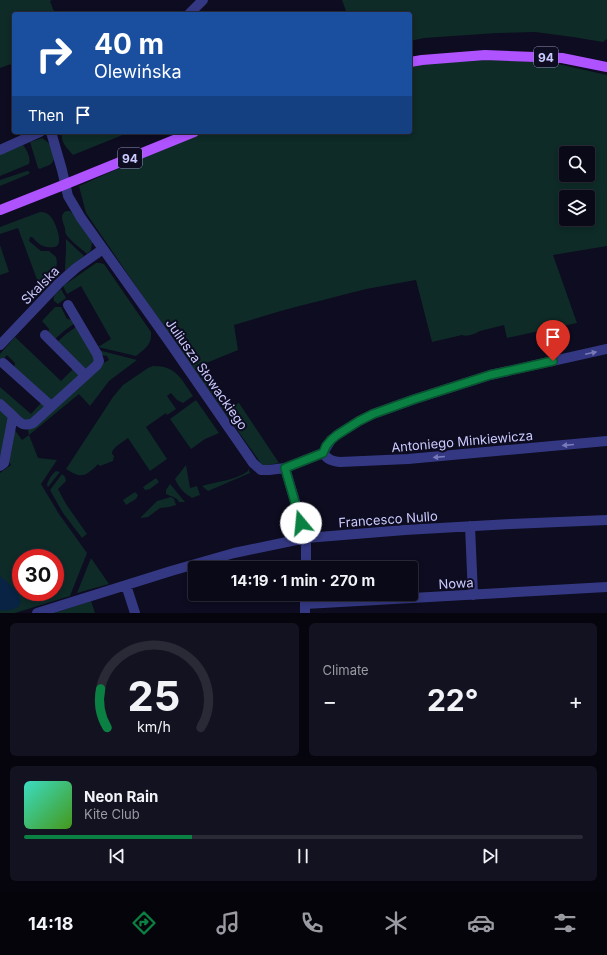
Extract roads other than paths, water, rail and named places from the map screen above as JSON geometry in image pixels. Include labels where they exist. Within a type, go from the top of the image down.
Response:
[{"type":"main road","name":"94","points":[[412,62],[485,54],[562,58],[607,66]]},
{"type":"main road","name":"94","points":[[0,210],[189,134]]},
{"type":"street","points":[[191,12],[203,0]]},
{"type":"street","points":[[0,150],[36,134]]},
{"type":"street","name":"Juliusza Słowackiego","points":[[53,134],[68,196],[80,218],[168,340],[253,464],[261,470],[285,468],[323,453]]},
{"type":"street","name":"Skalska","points":[[0,345],[59,283],[76,268],[103,249]]},
{"type":"street","points":[[0,404],[24,425],[33,424],[97,365],[99,361],[97,354],[68,305]]},
{"type":"street","points":[[45,335],[85,375]]},
{"type":"street","points":[[323,453],[329,443],[337,435],[359,421],[415,399],[490,375],[607,349]]},
{"type":"street","points":[[3,363],[51,406]]},
{"type":"street","points":[[0,466],[4,463],[13,416]]},
{"type":"street","name":"Antoniego Minkiewicza","points":[[323,453],[326,458],[332,461],[340,462],[408,460],[607,441]]},
{"type":"street","points":[[285,468],[306,538],[306,561]]},
{"type":"street","name":"Francesco Nullo","points":[[37,613],[234,553],[306,538],[470,526],[607,520]]},
{"type":"street","points":[[470,526],[474,595]]},
{"type":"street","points":[[126,585],[134,613]]},
{"type":"street","name":"Nowa","points":[[305,604],[607,587]]},
{"type":"water","points":[[0,576],[12,586],[12,601],[21,601],[20,605],[16,608],[0,610]]}]
